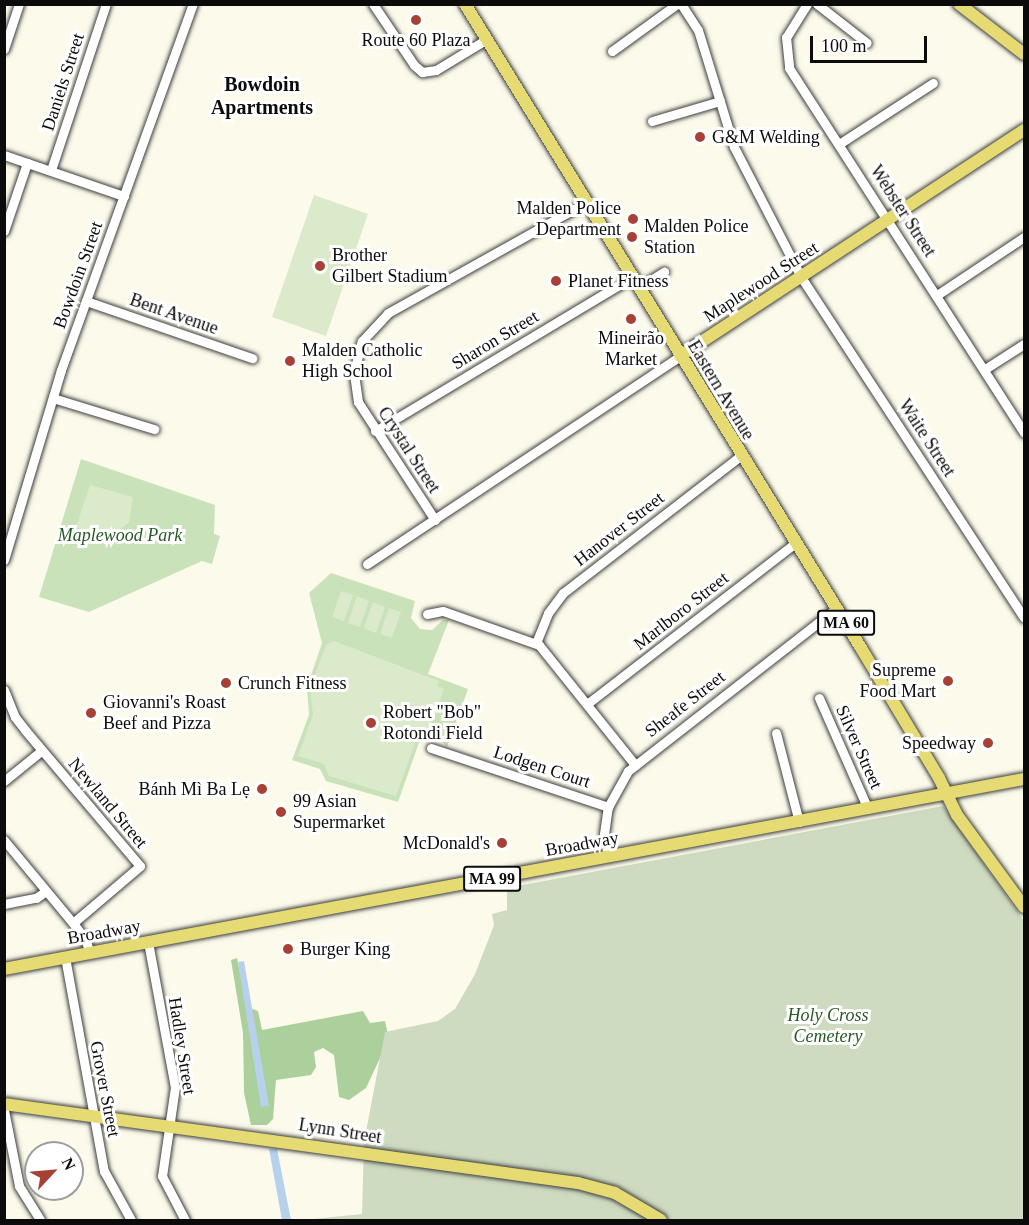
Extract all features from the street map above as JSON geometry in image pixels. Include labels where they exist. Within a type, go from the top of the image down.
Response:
[{"type":"main road","name":"Eastern Avenue","points":[[465,4],[794,544],[837,608],[948,794],[961,806],[1024,907]]},
{"type":"main road","points":[[959,4],[1024,54]]},
{"type":"main road","name":"Maplewood Street","points":[[680,356],[1024,130]]},
{"type":"main road","name":"Broadway","points":[[4,969],[1024,779]]},
{"type":"main road","name":"Lynn Street","points":[[4,1104],[579,1183],[615,1193],[662,1221]]},
{"type":"street","name":"Daniels Street","points":[[51,170],[106,4]]},
{"type":"street","name":"Bowdoin Street","points":[[4,560],[53,398],[193,4]]},
{"type":"street","points":[[373,4],[414,65],[422,72],[436,70],[487,39]]},
{"type":"street","points":[[612,51],[679,4]]},
{"type":"street","name":"Waite Street","points":[[679,4],[698,30],[736,151],[801,277],[1024,618]]},
{"type":"street","name":"Webster Street","points":[[807,4],[787,32],[786,59],[1024,433]]},
{"type":"street","points":[[817,4],[867,43]]},
{"type":"street","points":[[4,49],[15,5]]},
{"type":"street","points":[[839,144],[933,83]]},
{"type":"street","points":[[652,121],[720,101]]},
{"type":"street","points":[[4,155],[124,196]]},
{"type":"street","points":[[4,231],[27,163]]},
{"type":"street","name":"Crystal Street","points":[[435,520],[358,402],[354,383],[357,351],[368,330],[388,313],[587,202]]},
{"type":"street","points":[[937,295],[1024,237]]},
{"type":"street","name":"Sharon Street","points":[[375,431],[635,282],[664,272]]},
{"type":"street","name":"Bent Avenue","points":[[86,301],[252,357]]},
{"type":"street","points":[[985,369],[1024,344]]},
{"type":"street","name":"Maplewood Street","points":[[368,564],[680,356]]},
{"type":"street","points":[[53,398],[154,429]]},
{"type":"street","name":"Hanover Street","points":[[536,643],[550,608],[563,593],[740,456]]},
{"type":"street","name":"Marlboro Street","points":[[587,704],[794,544]]},
{"type":"street","name":"Sheafe Street","points":[[608,857],[604,834],[608,807],[618,784],[635,765],[837,608]]},
{"type":"street","points":[[427,614],[443,611],[536,643],[635,765]]},
{"type":"street","name":"Newland Street","points":[[4,690],[15,717],[41,751],[140,866],[73,923]]},
{"type":"street","name":"Silver Street","points":[[819,698],[868,809]]},
{"type":"street","points":[[776,733],[799,822]]},
{"type":"street","name":"Lodgen Court","points":[[431,748],[608,807]]},
{"type":"street","points":[[4,781],[41,751]]},
{"type":"street","points":[[4,840],[86,939],[90,953]]},
{"type":"street","points":[[4,904],[36,898],[46,891]]},
{"type":"street","name":"Hadley Street","points":[[148,942],[175,1087],[162,1176],[184,1221]]},
{"type":"street","name":"Grover Street","points":[[65,957],[104,1171],[131,1221]]},
{"type":"street","points":[[4,1110],[19,1186],[40,1221]]},
{"type":"green space","name":"Brother Gilbert Stadium","points":[[314,195],[368,214],[326,336],[272,317]]},
{"type":"green space","name":"Maplewood Park","points":[[81,459],[215,505],[214,534],[220,536],[212,564],[202,561],[89,612],[39,597]]},
{"type":"green space","points":[[90,485],[133,497],[129,522],[115,534],[98,537],[76,527]]},
{"type":"green space","points":[[331,573],[415,601],[411,618],[420,629],[432,630],[443,620],[449,620],[428,674],[468,689],[447,747],[436,735],[420,740],[398,802],[326,781],[320,769],[292,760],[309,715],[307,687],[322,643],[309,593]]},
{"type":"green space","points":[[341,591],[353,595],[344,621],[332,617]]},
{"type":"green space","points":[[357,596],[369,601],[360,627],[348,623]]},
{"type":"green space","points":[[373,602],[385,607],[376,633],[364,628]]},
{"type":"green space","points":[[389,608],[401,612],[392,638],[380,634]]},
{"type":"green space","name":"Robert \"Bob\" Rotondi Field","points":[[334,641],[439,681],[437,686],[444,689],[429,731],[416,740],[396,796],[329,776],[324,764],[298,756],[313,715],[310,688],[326,645]]},
{"type":"green space","name":"Holy Cross Cemetery","points":[[943,806],[1024,921],[1024,1220],[303,1220],[362,1214],[364,1142],[385,1032],[438,1021],[455,1009],[475,974],[494,925],[492,914],[507,910],[507,888]]},
{"type":"green space","points":[[237,958],[247,1007],[258,1011],[262,1030],[363,1011],[370,1023],[385,1021],[389,1039],[366,1088],[349,1100],[339,1097],[334,1055],[323,1048],[314,1052],[316,1067],[311,1075],[276,1080],[273,1119],[267,1125],[251,1125],[244,1093],[243,1033],[231,960]]},
{"type":"water","points":[[244,961],[269,1106],[261,1107],[238,962]]},
{"type":"water","points":[[269,1149],[277,1149],[291,1220],[282,1220]]},
{"type":"place","name":"Route 60 Plaza","points":[[416,20]]},
{"type":"place","name":"G&M Welding","points":[[700,137]]},
{"type":"place","name":"Malden Police Department","points":[[633,219]]},
{"type":"place","name":"Malden Police Station","points":[[632,237]]},
{"type":"place","name":"Brother Gilbert Stadium","points":[[320,266]]},
{"type":"place","name":"Planet Fitness","points":[[556,281]]},
{"type":"place","name":"Mineirão Market","points":[[631,319]]},
{"type":"place","name":"Malden Catholic High School","points":[[290,361]]},
{"type":"place","name":"Supreme Food Mart","points":[[948,681]]},
{"type":"place","name":"Crunch Fitness","points":[[226,683]]},
{"type":"place","name":"Giovanni's Roast Beef and Pizza","points":[[91,713]]},
{"type":"place","name":"Robert \"Bob\" Rotondi Field","points":[[371,723]]},
{"type":"place","name":"Speedway","points":[[988,743]]},
{"type":"place","name":"Bánh Mì Ba Lẹ","points":[[262,789]]},
{"type":"place","name":"99 Asian Supermarket","points":[[281,812]]},
{"type":"place","name":"McDonald's","points":[[502,843]]},
{"type":"place","name":"Burger King","points":[[288,949]]},
{"type":"district","name":"Bowdoin Apartments","points":[[262,96]]}]
